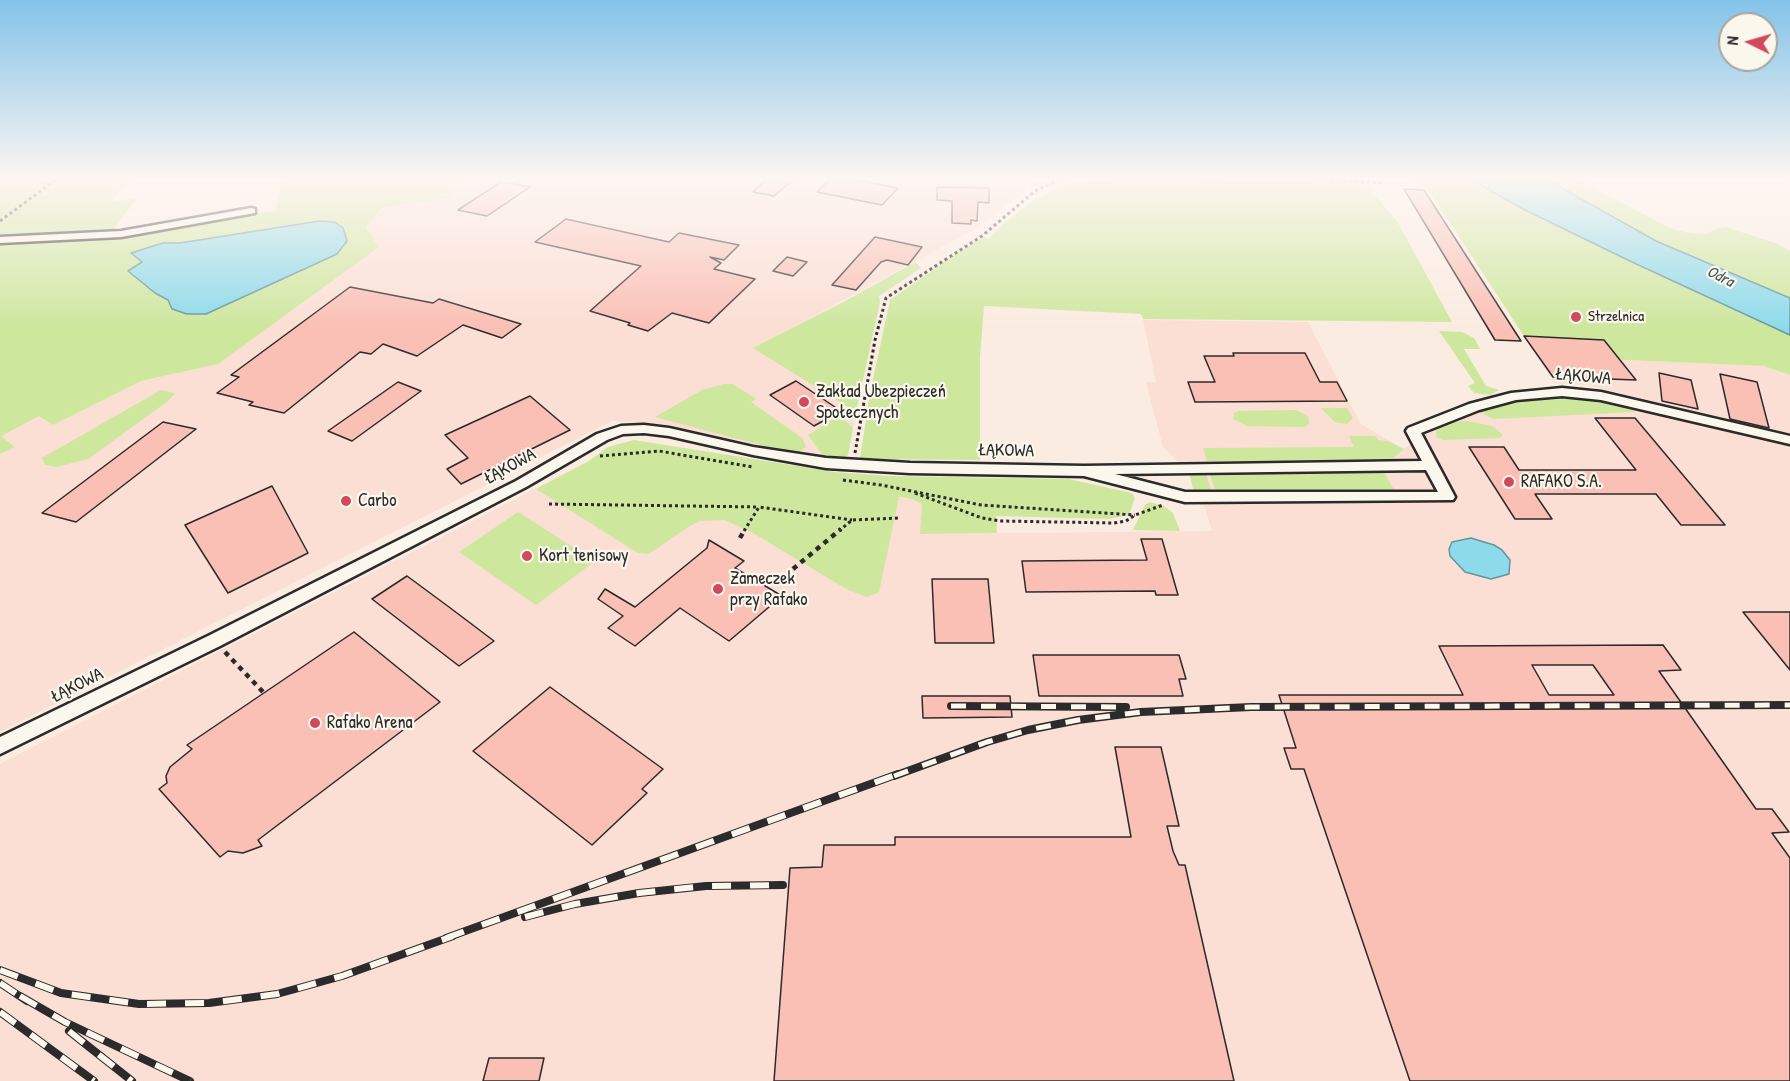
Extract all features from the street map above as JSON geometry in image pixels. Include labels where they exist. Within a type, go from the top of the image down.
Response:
[{"type":"street","points":[[0,240],[121,234],[154,228]]},
{"type":"street","name":"ŁĄKOWA","points":[[1084,471],[1185,497],[1448,497],[1413,431],[1443,417],[1516,396],[1562,392],[1612,398],[1790,440]]},
{"type":"street","name":"ŁĄKOWA","points":[[0,746],[224,636],[510,490],[610,433],[621,430],[655,429],[753,451],[853,465],[1084,471],[1430,465]]},
{"type":"street","points":[[1149,488],[1160,468],[1185,497]]},
{"type":"path","points":[[853,465],[875,340],[886,298],[991,228]]},
{"type":"path","points":[[597,456],[659,451],[763,468]]},
{"type":"path","points":[[834,479],[981,505],[1135,515]]},
{"type":"path","points":[[906,490],[962,512],[1000,521],[1114,523],[1126,521],[1135,515]]},
{"type":"path","points":[[549,504],[726,505],[759,507],[852,520],[900,518]]},
{"type":"path","points":[[740,538],[759,507]]},
{"type":"path","points":[[793,569],[852,520]]},
{"type":"path","points":[[231,643],[221,648],[264,693]]},
{"type":"shaded area","points":[[366,228],[976,228],[754,348],[856,412],[848,455],[843,459],[814,457],[732,443],[670,425],[612,421],[0,732],[0,454],[15,446],[0,436],[39,416],[53,425],[141,381],[218,364],[378,247]]},
{"type":"shaded area","points":[[1143,320],[1308,322],[1361,424],[1403,449],[1437,427],[1494,407],[1543,399],[1622,403],[1790,445],[1790,1081],[0,1081],[0,764],[589,461],[912,499],[922,504],[921,534],[1212,531],[1206,510],[1194,493],[1189,472],[1163,447],[1146,382],[1156,382]]},
{"type":"shaded area","points":[[1537,356],[1764,366],[1790,375],[1790,435],[1587,385],[1554,383]]},
{"type":"green space","points":[[0,228],[114,228],[110,234],[150,228],[366,228],[379,247],[218,364],[141,381],[53,425],[39,416],[1,436],[15,447],[0,454]]},
{"type":"green space","points":[[999,228],[1401,228],[1452,322],[1143,319],[1141,314],[984,306],[980,357],[980,460],[860,459],[870,393],[890,300],[959,252],[985,237],[989,239]]},
{"type":"green space","points":[[1454,228],[1563,228],[1790,335],[1790,375],[1764,366],[1537,356]]},
{"type":"green space","points":[[1633,228],[1671,228],[1707,234],[1715,229],[1730,228],[1775,243],[1790,251],[1790,298],[1656,241]]},
{"type":"green space","points":[[915,262],[921,268],[879,296],[880,302],[856,412],[753,348],[847,300]]},
{"type":"green space","points":[[1439,331],[1462,332],[1474,338],[1480,349],[1464,349],[1486,386],[1499,390],[1490,395],[1474,393],[1468,386],[1475,383]]},
{"type":"green space","points":[[733,384],[756,399],[751,402],[802,438],[806,447],[800,452],[768,447],[655,417],[702,390]]},
{"type":"green space","points":[[161,390],[175,393],[168,401],[88,459],[57,467],[45,465],[42,458]]},
{"type":"green space","points":[[1576,396],[1622,403],[1634,412],[1493,419],[1481,412],[1515,402]]},
{"type":"green space","points":[[1321,408],[1347,408],[1353,418],[1347,424],[1335,422]]},
{"type":"green space","points":[[1296,410],[1308,416],[1309,424],[1304,427],[1247,426],[1233,419],[1234,413],[1238,411]]},
{"type":"green space","points":[[840,415],[853,428],[848,455],[843,459],[827,461],[808,435]]},
{"type":"green space","points":[[1467,421],[1492,426],[1503,435],[1500,438],[1443,440],[1436,437],[1437,427]]},
{"type":"green space","points":[[1349,436],[1375,436],[1378,440],[1388,441],[1404,449],[1392,459],[1383,461],[1207,461],[1203,448],[1354,447]]},
{"type":"green space","points":[[634,440],[835,472],[889,476],[1068,479],[1132,493],[1135,498],[1129,515],[1109,519],[996,516],[997,533],[920,534],[922,504],[912,499],[899,497],[879,592],[867,597],[848,590],[753,533],[725,520],[700,521],[655,550],[647,554],[638,553],[536,489],[589,461],[608,447]]},
{"type":"green space","points":[[1189,472],[1206,473],[1212,494],[1194,493]]},
{"type":"green space","points":[[1209,472],[1384,472],[1396,493],[1216,493]]},
{"type":"green space","points":[[1150,502],[1164,506],[1173,513],[1180,531],[1133,530],[1145,505]]},
{"type":"green space","name":"Kort tenisowy","points":[[518,512],[595,561],[536,605],[459,552]]},
{"type":"water","points":[[272,228],[343,228],[347,241],[337,254],[206,314],[187,314],[172,309],[168,300],[155,293],[128,271],[142,262],[131,253],[163,243],[180,243]]},
{"type":"water","name":"Odra","points":[[1563,228],[1634,228],[1656,241],[1790,298],[1790,335]]},
{"type":"water","points":[[1471,538],[1502,550],[1510,560],[1509,574],[1491,579],[1465,572],[1450,556],[1449,549],[1452,542]]},
{"type":"building","points":[[553,228],[608,228],[669,242],[679,233],[739,245],[724,260],[710,257],[721,263],[714,269],[755,279],[709,323],[672,313],[648,331],[590,311],[641,266],[535,242]]},
{"type":"building","points":[[1428,228],[1449,228],[1521,341],[1495,340]]},
{"type":"building","points":[[875,237],[922,247],[908,265],[887,260],[881,262],[856,290],[832,285]]},
{"type":"building","points":[[787,257],[807,262],[793,276],[773,271]]},
{"type":"building","points":[[350,287],[433,303],[439,299],[521,324],[502,338],[463,325],[417,356],[383,344],[371,354],[360,352],[284,413],[249,405],[253,402],[217,393],[239,377],[231,375]]},
{"type":"building","points":[[1524,336],[1604,340],[1636,380],[1553,377]]},
{"type":"building","points":[[1233,353],[1305,353],[1320,382],[1337,382],[1347,401],[1195,402],[1188,382],[1215,382],[1204,356],[1234,356]]},
{"type":"building","points":[[1659,373],[1691,380],[1698,409],[1662,401]]},
{"type":"building","points":[[1720,374],[1757,382],[1769,428],[1730,419]]},
{"type":"building","name":"Zakład Ubezpieczeń Społecznych","points":[[796,381],[841,411],[814,426],[770,395]]},
{"type":"building","points":[[398,382],[421,391],[352,441],[328,431]]},
{"type":"building","points":[[530,396],[570,430],[461,484],[447,469],[468,458],[445,435]]},
{"type":"building","points":[[1595,418],[1635,418],[1725,525],[1681,525],[1656,494],[1535,494],[1552,519],[1515,519],[1469,447],[1504,447],[1519,470],[1636,470]]},
{"type":"building","points":[[163,422],[196,429],[76,522],[42,513]]},
{"type":"building","points":[[272,486],[308,553],[228,593],[185,525]]},
{"type":"building","points":[[1141,539],[1162,539],[1178,595],[1156,595],[1155,591],[1026,592],[1022,561],[1147,560]]},
{"type":"building","name":"Zameczek przy Rafako","points":[[709,540],[744,561],[735,568],[782,596],[729,641],[680,608],[635,646],[608,628],[623,616],[598,599],[605,589],[635,607],[707,548]]},
{"type":"building","points":[[407,576],[494,641],[459,666],[372,599]]},
{"type":"building","points":[[932,579],[988,579],[994,643],[935,643]]},
{"type":"building","points":[[1743,612],[1790,612],[1790,670]]},
{"type":"building","name":"Rafako Arena","points":[[354,632],[440,702],[258,840],[262,846],[243,853],[228,851],[220,857],[159,789],[167,783],[166,776],[170,767],[192,749],[187,745]]},
{"type":"building","points":[[1663,645],[1681,670],[1659,671],[1756,809],[1772,809],[1789,832],[1772,833],[1790,858],[1790,1081],[1410,1081],[1304,769],[1291,769],[1284,748],[1296,748],[1279,695],[1463,695],[1439,646]],"holes":[[[1532,665],[1593,665],[1614,695],[1549,695]]]},
{"type":"building","points":[[1033,655],[1179,655],[1186,679],[1179,679],[1183,696],[1039,696]]},
{"type":"building","points":[[550,687],[663,769],[642,789],[647,793],[592,845],[473,751]]},
{"type":"building","points":[[922,696],[1010,696],[1012,717],[923,718]]},
{"type":"building","points":[[1115,747],[1161,747],[1179,826],[1167,826],[1179,865],[1185,865],[1234,1081],[774,1081],[790,868],[822,867],[824,845],[895,845],[895,837],[1131,837]]},
{"type":"building","points":[[489,1058],[544,1058],[539,1081],[483,1081]]},
{"type":"railway","points":[[894,776],[987,742],[1028,730],[1078,720],[1141,712],[1251,707],[1790,705]]},
{"type":"railway","points":[[951,706],[1126,707]]},
{"type":"railway","points":[[446,938],[898,774]]},
{"type":"railway","points":[[525,917],[575,904],[639,893],[706,886],[783,885]]},
{"type":"railway","points":[[0,970],[61,993],[139,1004],[209,1003],[277,994],[342,976],[453,936]]},
{"type":"railway","points":[[0,983],[27,1001]]},
{"type":"railway","points":[[20,996],[65,1022],[190,1081]]},
{"type":"railway","points":[[0,1012],[94,1081]]},
{"type":"railway","points":[[69,1031],[132,1081]]},
{"type":"place","name":"Strzelnica","points":[[1576,317]]},
{"type":"place","name":"Zakład Ubezpieczeń Społecznych","points":[[804,402]]},
{"type":"place","name":"RAFAKO S.A.","points":[[1509,482]]},
{"type":"place","name":"Carbo","points":[[346,501]]},
{"type":"place","name":"Kort tenisowy","points":[[527,556]]},
{"type":"place","name":"Zameczek przy Rafako","points":[[718,589]]},
{"type":"place","name":"Rafako Arena","points":[[315,723]]}]
